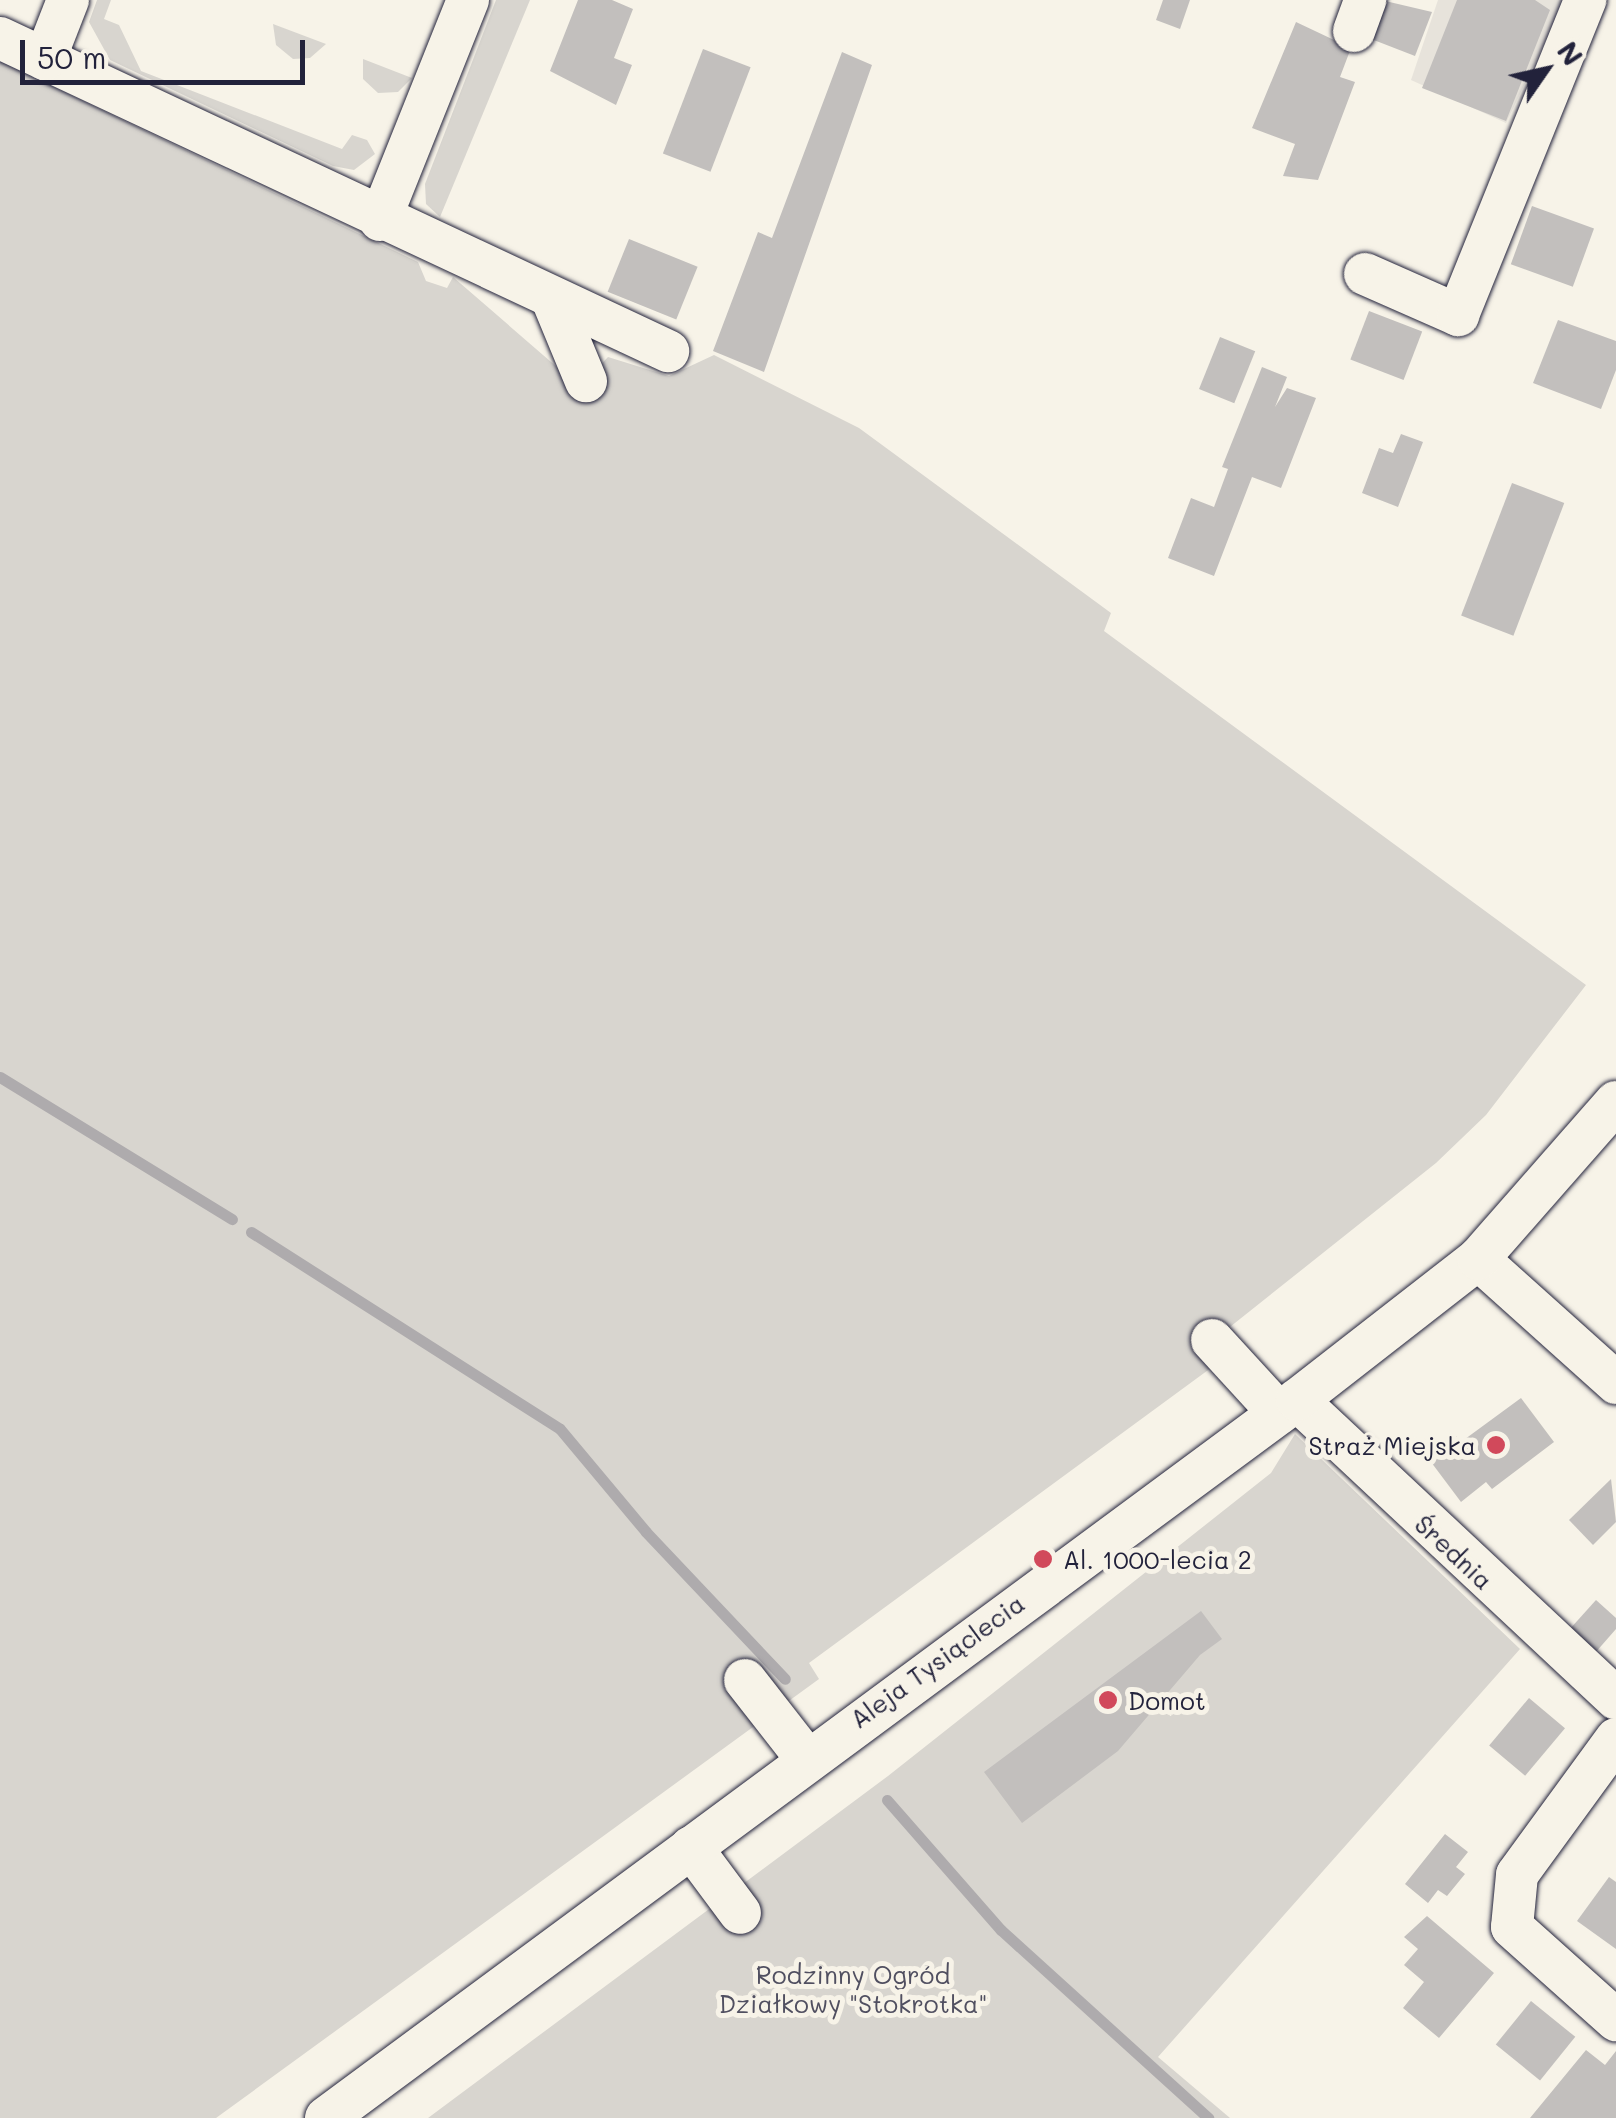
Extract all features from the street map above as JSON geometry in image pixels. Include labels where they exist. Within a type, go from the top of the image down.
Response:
[{"type":"street","points":[[45,59],[68,0]]},
{"type":"street","points":[[380,220],[468,0]]},
{"type":"street","points":[[1364,274],[1458,315],[1586,0]]},
{"type":"street","points":[[0,38],[380,220],[668,350]]},
{"type":"street","points":[[552,299],[586,381]]},
{"type":"street","name":"Aleja Tysiąclecia","points":[[326,2118],[806,1758],[1288,1407],[1478,1258],[1616,1102]]},
{"type":"street","points":[[1478,1258],[1616,1383]]},
{"type":"street","name":"Średnia","points":[[1212,1340],[1616,1699]]},
{"type":"street","points":[[745,1680],[806,1758]]},
{"type":"street","points":[[1616,1739],[1516,1875],[1512,1927],[1616,2020]]},
{"type":"street","points":[[691,1846],[740,1914]]},
{"type":"shaded area","points":[[1438,0],[1565,0],[1506,123],[1411,80]]},
{"type":"green space","points":[[97,0],[111,0],[104,19],[119,25],[141,71],[342,149],[352,135],[367,140],[375,154],[354,170],[333,166],[110,60],[89,22]]},
{"type":"green space","points":[[496,0],[530,0],[440,217],[426,204],[425,184]]},
{"type":"green space","points":[[273,24],[326,44],[310,58],[293,59],[276,45]]},
{"type":"green space","points":[[363,59],[412,78],[398,92],[378,93],[363,79]]},
{"type":"green space","points":[[0,61],[418,262],[426,281],[447,288],[453,277],[580,387],[608,357],[669,376],[714,355],[859,428],[1111,613],[1104,631],[1586,985],[1486,1115],[1436,1163],[1201,1350],[1215,1365],[809,1663],[819,1679],[216,2118],[0,2118]]},
{"type":"green space","name":"Rodzinny Ogród Działkowy \"Stokrotka\"","points":[[1295,1434],[1520,1649],[1158,2057],[1230,2118],[428,2118],[888,1776],[1271,1473]]},
{"type":"building","points":[[578,0],[612,0],[633,9],[614,58],[632,65],[616,105],[550,71]]},
{"type":"building","points":[[1163,0],[1190,0],[1180,29],[1156,20]]},
{"type":"building","points":[[1381,0],[1432,12],[1415,56],[1366,37]]},
{"type":"building","points":[[1457,0],[1535,0],[1550,10],[1506,121],[1422,88]]},
{"type":"building","points":[[1296,22],[1351,48],[1340,77],[1355,82],[1318,180],[1283,176],[1295,144],[1252,128]]},
{"type":"building","points":[[703,49],[751,67],[710,172],[663,154]]},
{"type":"building","points":[[842,52],[872,65],[764,372],[713,351],[758,232],[772,238]]},
{"type":"building","points":[[1532,206],[1594,229],[1573,287],[1511,264]]},
{"type":"building","points":[[629,239],[698,267],[676,320],[608,292]]},
{"type":"building","points":[[1369,311],[1422,331],[1404,380],[1350,360]]},
{"type":"building","points":[[1558,320],[1616,341],[1616,370],[1601,409],[1533,383]]},
{"type":"building","points":[[1220,337],[1255,351],[1234,403],[1199,389]]},
{"type":"building","points":[[1262,367],[1287,377],[1275,407],[1287,388],[1316,398],[1281,488],[1252,477],[1214,576],[1168,558],[1191,498],[1214,507],[1228,469],[1222,467]]},
{"type":"building","points":[[1401,434],[1423,442],[1398,507],[1362,493],[1379,448],[1393,453]]},
{"type":"building","points":[[1512,483],[1564,503],[1513,636],[1461,616]]},
{"type":"building","points":[[1521,1398],[1554,1442],[1492,1489],[1486,1482],[1461,1502],[1428,1458],[1456,1436],[1461,1442]]},
{"type":"building","points":[[1611,1479],[1616,1522],[1593,1545],[1569,1520]]},
{"type":"building","points":[[1596,1600],[1616,1618],[1616,1629],[1595,1653],[1569,1630]]},
{"type":"building","points":[[1201,1611],[1222,1639],[1200,1655],[1118,1751],[1022,1823],[984,1772]]},
{"type":"building","points":[[1529,1698],[1565,1728],[1525,1776],[1489,1745]]},
{"type":"building","points":[[1445,1834],[1468,1852],[1456,1867],[1465,1874],[1447,1896],[1438,1890],[1428,1903],[1405,1884]]},
{"type":"building","points":[[1609,1877],[1616,1882],[1616,1949],[1577,1921]]},
{"type":"building","points":[[1427,1916],[1494,1973],[1439,2038],[1403,2008],[1424,1982],[1404,1965],[1418,1949],[1404,1937]]},
{"type":"building","points":[[1531,2001],[1575,2037],[1540,2080],[1496,2045]]},
{"type":"building","points":[[1586,2050],[1605,2065],[1616,2051],[1616,2118],[1530,2118]]},
{"type":"waterway","points":[[0,1077],[232,1219]]},
{"type":"waterway","points":[[251,1232],[560,1429],[646,1532],[785,1679]]},
{"type":"waterway","points":[[887,1800],[1001,1930],[1208,2118]]},
{"type":"place","name":"Straż Miejska","points":[[1496,1445]]},
{"type":"place","name":"Al. 1000-lecia 2","points":[[1043,1559]]},
{"type":"place","name":"Domot","points":[[1108,1700]]}]
